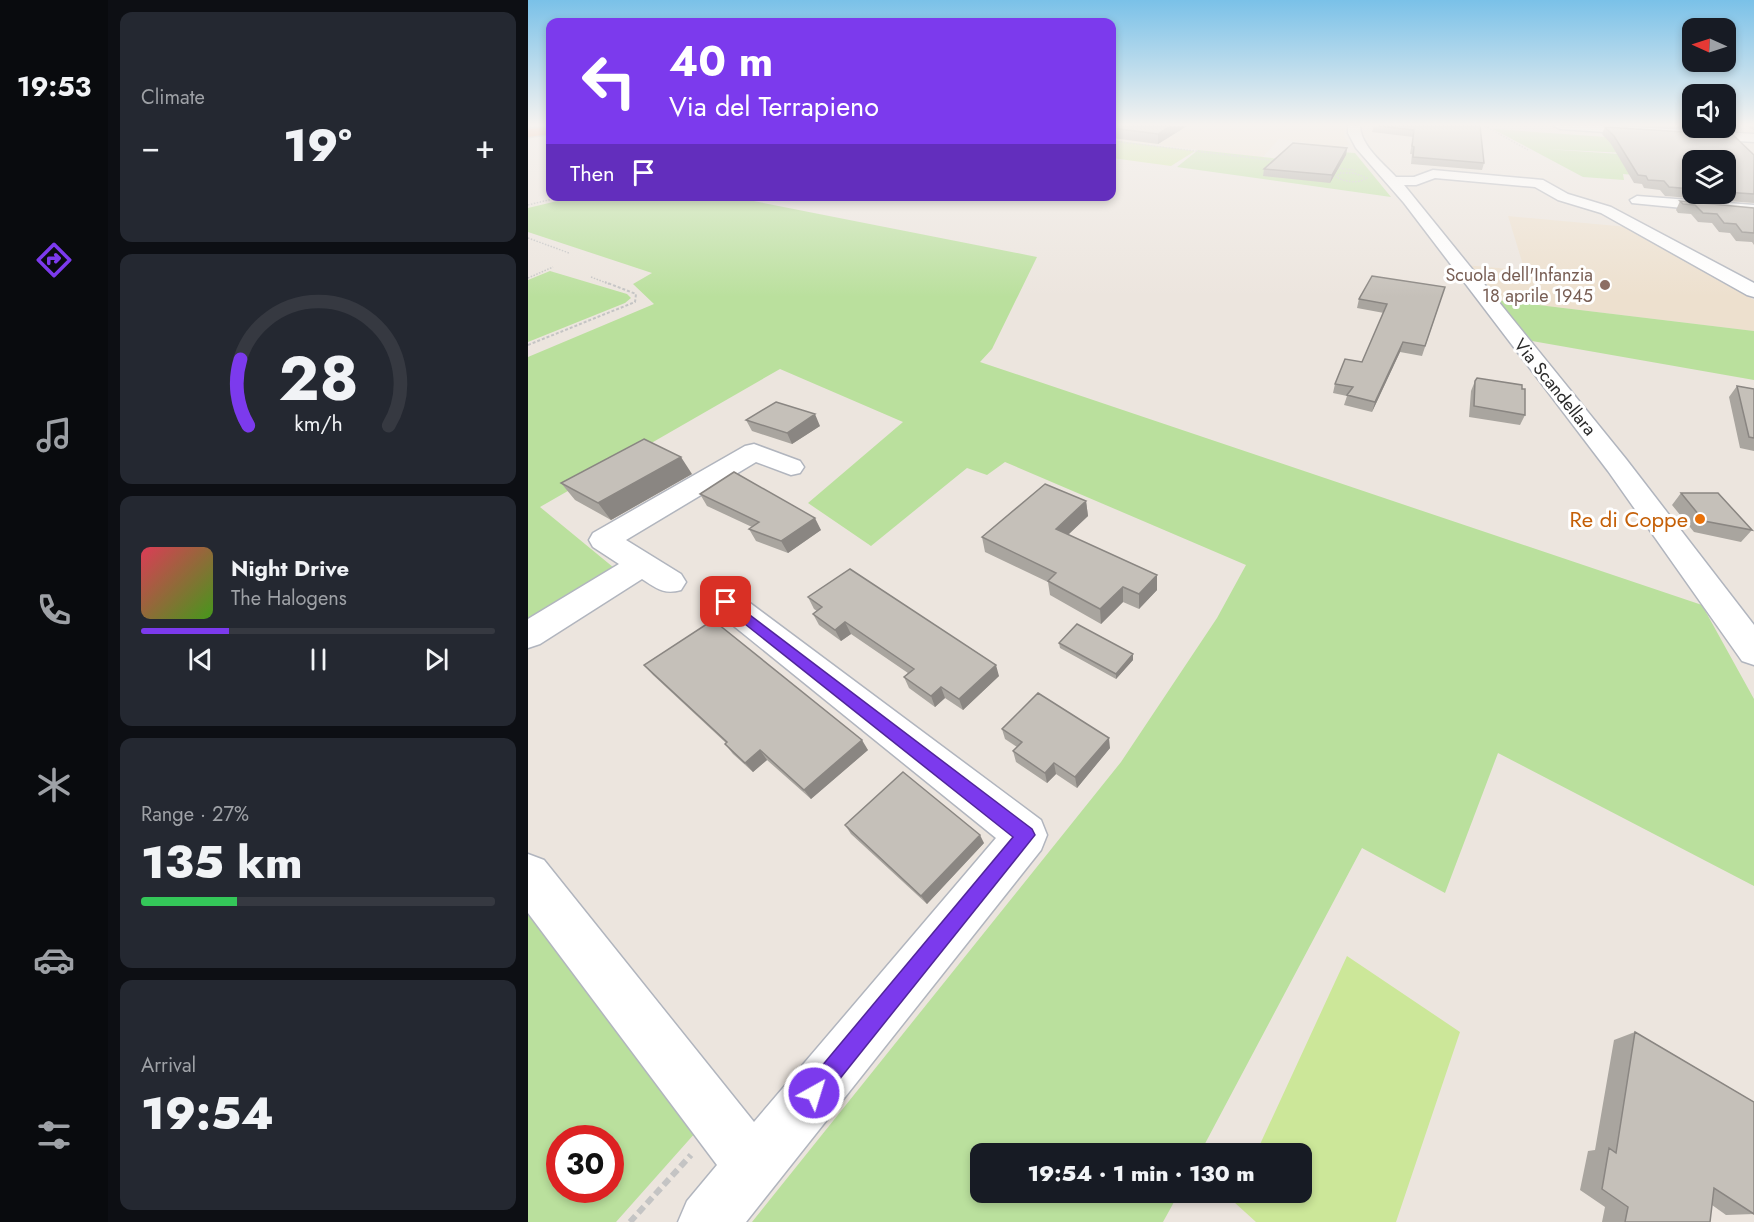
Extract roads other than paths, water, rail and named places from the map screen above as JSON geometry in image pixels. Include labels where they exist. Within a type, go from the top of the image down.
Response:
[{"type":"street","name":"Via Scandellara","points":[[1394,183],[1617,465],[1754,651]]},
{"type":"street","points":[[1538,183],[1563,197],[1606,210],[1754,291]]},
{"type":"street","points":[[1637,200],[1754,210]]},
{"type":"street","points":[[670,582],[604,540],[754,452],[791,467]]},
{"type":"street","points":[[528,635],[642,564]]},
{"type":"street","points":[[708,1222],[1026,835],[726,602]]},
{"type":"street","points":[[528,876],[753,1166]]},
{"type":"place","name":"Scuola dell'Infanzia 18 aprile 1945","points":[[1605,285]]},
{"type":"place","name":"Re di Coppe","points":[[1700,519]]}]
